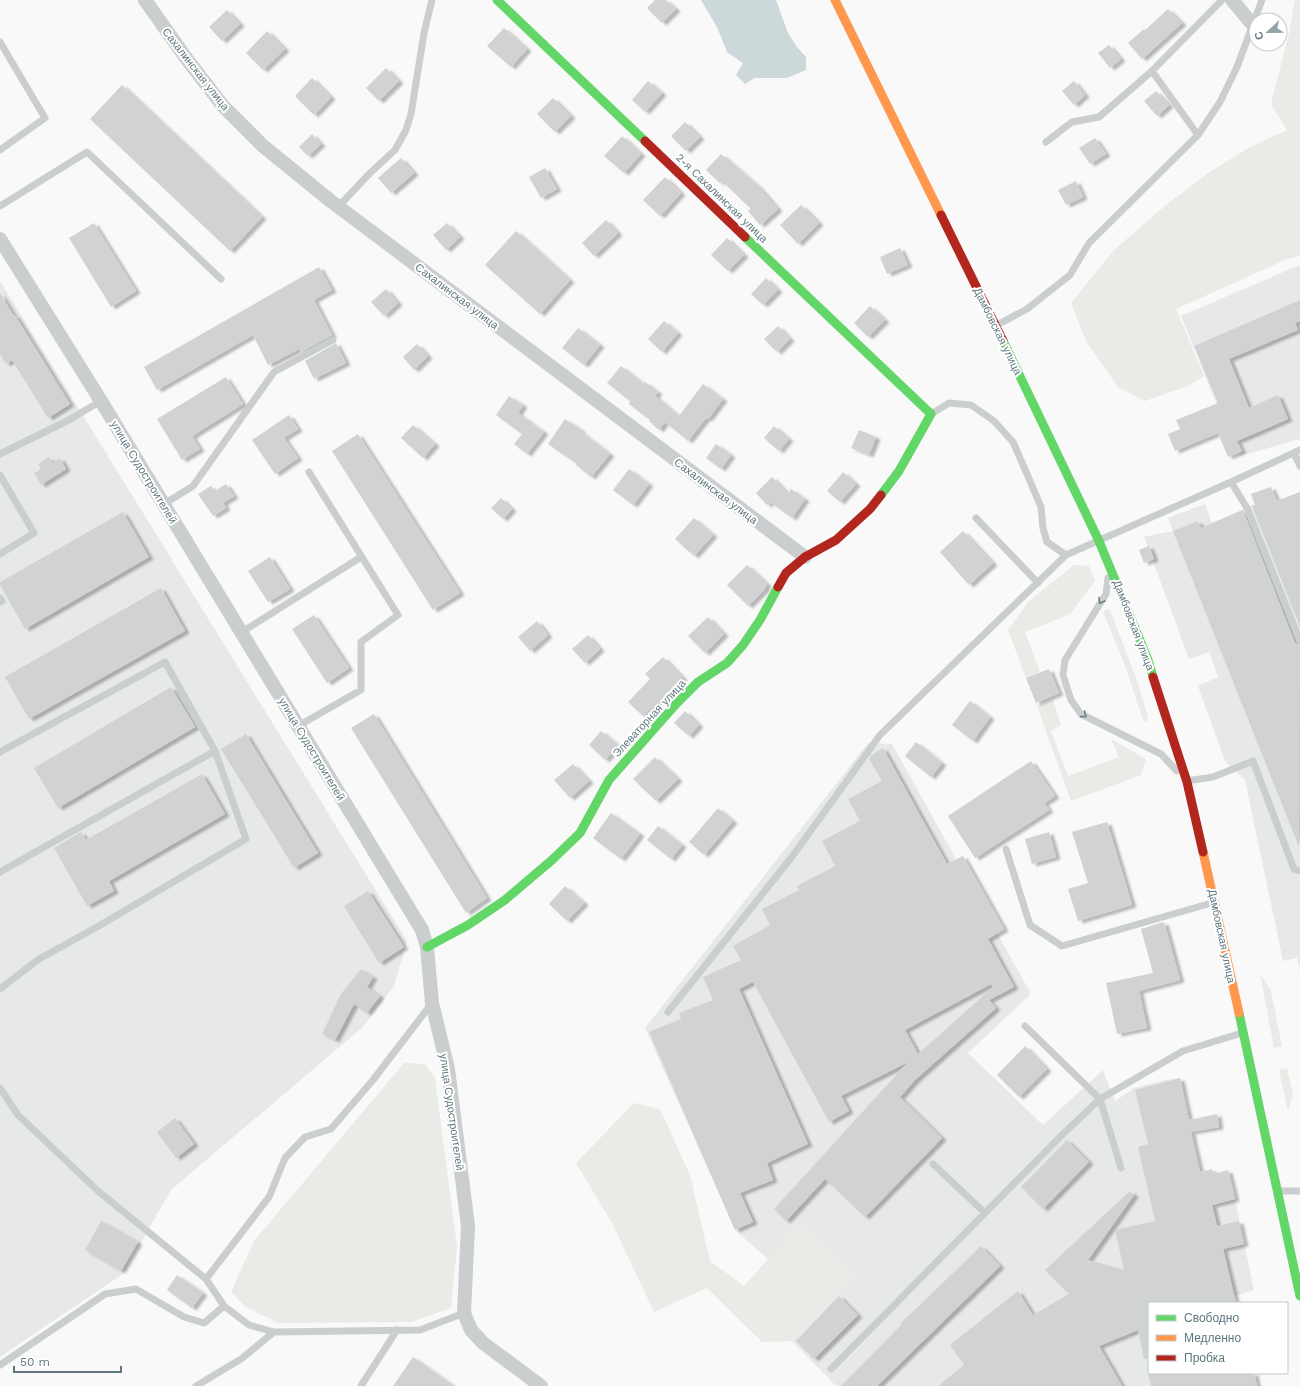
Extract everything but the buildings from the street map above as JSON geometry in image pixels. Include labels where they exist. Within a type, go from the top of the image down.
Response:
[{"type":"main road","name":"2-я Сахалинская улица","points":[[497,0],[931,414]]},
{"type":"main road","name":"Дамбовская улица","points":[[834,0],[996,326],[1110,564],[1148,660],[1188,782],[1300,1296]]},
{"type":"main road","name":"Элеваторная улица","points":[[427,947],[468,925],[506,900],[552,860],[580,833],[608,780],[676,704],[698,682],[727,663],[760,620],[786,573],[804,557],[836,540],[870,509],[899,471],[931,414]]},
{"type":"street","name":"Сахалинская улица","points":[[145,0],[186,58],[223,106],[264,146],[338,207],[804,557]]},
{"type":"street","points":[[1232,0],[1248,19]]},
{"type":"street","name":"улица Судостроителей","points":[[0,239],[102,401],[422,930],[427,947],[432,1003],[448,1069],[468,1226],[464,1313]]},
{"type":"street","points":[[464,1313],[471,1330],[483,1344],[541,1386]]},
{"type":"lane","points":[[338,207],[370,173],[395,150],[406,130],[411,114],[424,33],[432,0]]},
{"type":"lane","points":[[1046,142],[1072,122],[1099,117],[1152,71],[1222,0]]},
{"type":"lane","points":[[1258,12],[1262,0]]},
{"type":"lane","points":[[996,326],[1027,309],[1070,274],[1089,243],[1198,135],[1220,102],[1237,67],[1248,38]]},
{"type":"lane","points":[[0,42],[45,118],[0,150]]},
{"type":"lane","points":[[1152,71],[1198,135]]},
{"type":"lane","points":[[0,206],[87,152],[221,279]]},
{"type":"lane","points":[[164,504],[193,486],[274,372],[333,340]]},
{"type":"lane","points":[[0,454],[67,421],[102,401]]},
{"type":"lane","points":[[931,414],[949,403],[971,405],[994,421],[1013,442],[1041,507],[1043,528],[1047,542],[1066,555]]},
{"type":"lane","points":[[668,1012],[791,858],[880,735],[1066,555],[1297,451],[1300,466]]},
{"type":"lane","points":[[298,726],[361,690],[360,642],[398,615],[308,472]]},
{"type":"lane","points":[[0,475],[34,533],[0,554]]},
{"type":"lane","points":[[1231,482],[1247,508],[1300,641]]},
{"type":"lane","points":[[976,518],[1038,582]]},
{"type":"lane","points":[[242,632],[362,557]]},
{"type":"lane","points":[[1110,564],[1106,594],[1065,660],[1063,675],[1071,700],[1081,714],[1161,754],[1188,782],[1213,777],[1253,761],[1294,869],[1300,871]]},
{"type":"lane","points":[[0,598],[2,601],[0,602]]},
{"type":"lane","points":[[0,752],[165,662],[215,751],[246,839],[97,927],[39,959],[0,989]]},
{"type":"lane","points":[[0,872],[215,751]]},
{"type":"lane","points":[[1006,849],[1030,925],[1062,946],[1215,902]]},
{"type":"lane","points":[[206,1279],[269,1197],[285,1158],[305,1137],[331,1129],[373,1080],[432,1003]]},
{"type":"lane","points":[[1025,1026],[1100,1099],[1120,1168]]},
{"type":"lane","points":[[831,1369],[1064,1133],[1100,1099],[1183,1051],[1242,1033]]},
{"type":"lane","points":[[0,1088],[18,1115],[98,1191],[206,1279],[224,1306],[249,1325],[274,1332],[420,1330],[464,1313]]},
{"type":"lane","points":[[933,1164],[985,1213]]},
{"type":"lane","points":[[1277,1190],[1300,1191]]},
{"type":"lane","points":[[0,1365],[105,1294],[136,1289],[184,1318],[204,1323],[224,1306]]},
{"type":"lane","points":[[361,1386],[397,1330]]},
{"type":"lane","points":[[196,1386],[241,1359],[274,1332]]},
{"type":"shaded area","points":[[701,0],[776,0],[788,33],[806,57],[806,70],[787,78],[755,78],[745,84],[736,75],[743,63],[727,52],[717,27]]},
{"type":"shaded area","points":[[1295,0],[1300,0],[1300,256],[1287,259],[1176,309],[1204,376],[1188,386],[1145,401],[1118,387],[1086,341],[1071,303],[1114,250],[1166,205],[1210,172],[1250,147],[1287,130],[1271,104],[1284,52],[1288,52],[1289,33]]},
{"type":"shaded area","points":[[1300,265],[1300,439],[1240,456],[1216,403],[1181,316]]},
{"type":"shaded area","points":[[0,281],[407,941],[394,986],[363,1027],[171,1190],[123,1274],[0,1357]]},
{"type":"shaded area","points":[[1271,487],[1277,501],[1300,492],[1300,970],[1297,958],[1283,961],[1245,780],[1225,761],[1198,686],[1218,677],[1209,652],[1189,659],[1144,537],[1173,531],[1168,518],[1205,504],[1212,523],[1255,504],[1251,494]]},
{"type":"shaded area","points":[[1074,565],[1089,566],[1095,581],[1070,614],[1025,632],[1040,672],[1026,678],[1008,630],[1029,601]]},
{"type":"shaded area","points":[[1106,609],[1110,610],[1138,683],[1148,718],[1146,722],[1143,720],[1124,663],[1103,612]]},
{"type":"shaded area","points":[[1053,700],[1061,725],[1051,731],[1068,776],[1119,757],[1111,739],[1146,759],[1141,775],[1071,801],[1037,706]]},
{"type":"shaded area","points":[[868,743],[892,744],[1031,994],[968,1053],[1043,1125],[1103,1070],[1115,1101],[1134,1088],[1165,1080],[1180,1078],[1201,1177],[1212,1205],[1235,1199],[1254,1290],[1235,1296],[1236,1302],[1148,1302],[1148,1374],[1257,1386],[836,1386],[792,1341],[857,1275],[800,1223],[768,1259],[735,1230],[645,1028]]},
{"type":"shaded area","points":[[1260,973],[1271,991],[1282,1046],[1274,1048]]},
{"type":"shaded area","points":[[404,1063],[425,1064],[435,1078],[457,1247],[451,1308],[411,1322],[278,1323],[246,1307],[231,1292],[254,1241]]},
{"type":"shaded area","points":[[1287,1068],[1293,1094],[1288,1111],[1279,1070]]},
{"type":"shaded area","points":[[634,1103],[660,1109],[690,1175],[710,1261],[744,1286],[800,1223],[857,1275],[792,1341],[762,1342],[707,1288],[654,1312],[612,1223],[576,1163]]},
{"type":"traffic: fast","points":[[497,0],[645,141]]},
{"type":"traffic: fast","points":[[745,237],[931,414],[899,471],[881,495]]},
{"type":"traffic: fast","points":[[1003,341],[1099,541],[1148,660],[1153,677]]},
{"type":"traffic: fast","points":[[427,947],[468,925],[505,900],[552,860],[580,833],[609,780],[676,704],[698,682],[727,663],[743,645],[760,620],[778,587]]},
{"type":"traffic: fast","points":[[1239,1013],[1300,1296]]},
{"type":"traffic: slow","points":[[835,0],[941,215]]},
{"type":"traffic: slow","points":[[1203,852],[1239,1013]]},
{"type":"traffic: jam","points":[[645,141],[745,237]]},
{"type":"traffic: jam","points":[[941,215],[1003,341]]},
{"type":"traffic: jam","points":[[778,587],[786,573],[805,557],[836,540],[870,509],[881,495]]},
{"type":"traffic: jam","points":[[1153,677],[1187,782],[1203,852]]}]
